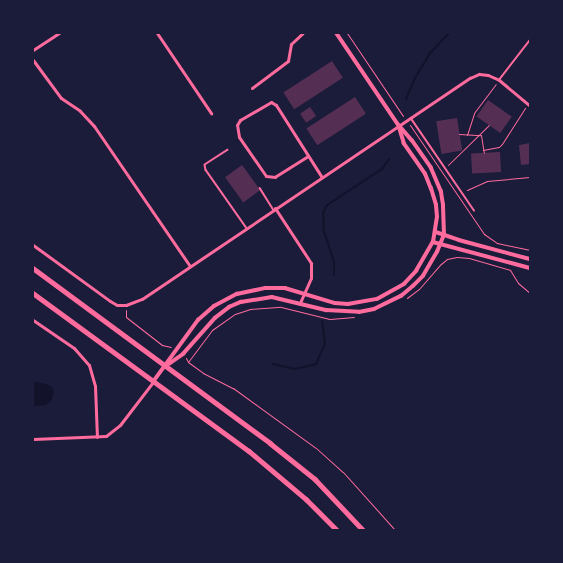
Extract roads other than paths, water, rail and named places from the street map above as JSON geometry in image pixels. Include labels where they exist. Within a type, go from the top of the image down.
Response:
[{"type":"main road","points":[[33,268],[296,463],[334,497],[363,530]]},
{"type":"main road","points":[[33,293],[274,471],[306,499],[337,530]]},
{"type":"street","points":[[33,50],[59,33]]},
{"type":"street","points":[[157,33],[211,113]]},
{"type":"street","points":[[252,88],[288,61],[291,44],[303,33]]},
{"type":"street","points":[[166,366],[183,354],[203,329],[229,307],[241,302],[272,297],[326,310],[344,312],[359,312],[387,303],[401,296],[423,276],[441,244],[444,235],[443,205],[436,179],[431,168],[412,141],[398,125],[336,33]]},
{"type":"street","points":[[33,60],[62,98],[80,111],[94,126],[190,266]]},
{"type":"street","points":[[33,245],[110,301],[117,305],[126,305],[142,299],[321,176],[470,78],[479,74],[488,75],[499,80],[530,106]]},
{"type":"street","points":[[308,156],[275,177],[266,176],[239,137],[237,125],[240,120],[271,102],[276,105],[321,176]]},
{"type":"street","points":[[33,439],[96,437],[106,436],[115,431],[206,312],[231,296],[265,288],[285,288],[335,303],[348,304],[377,299],[390,293],[408,280],[416,271],[433,242],[436,232],[436,204],[425,174],[404,144],[398,125]]},
{"type":"street","points":[[274,208],[311,263],[311,278],[300,303]]},
{"type":"street","points":[[436,232],[530,259]]},
{"type":"street","points":[[433,242],[530,268]]},
{"type":"street","points":[[33,320],[74,348],[90,365],[96,386],[96,437]]},
{"type":"lane","points":[[499,80],[530,40]]},
{"type":"lane","points":[[410,117],[474,210]]},
{"type":"lane","points":[[228,150],[205,165],[206,170],[246,227]]},
{"type":"lane","points":[[260,188],[274,208]]},
{"type":"waterway","points":[[406,99],[415,78],[430,53],[449,33]]},
{"type":"waterway","points":[[334,275],[334,262],[324,232],[323,213],[327,205],[382,169],[389,159]]},
{"type":"waterway","points":[[273,364],[295,369],[316,364],[325,344],[322,321]]}]
